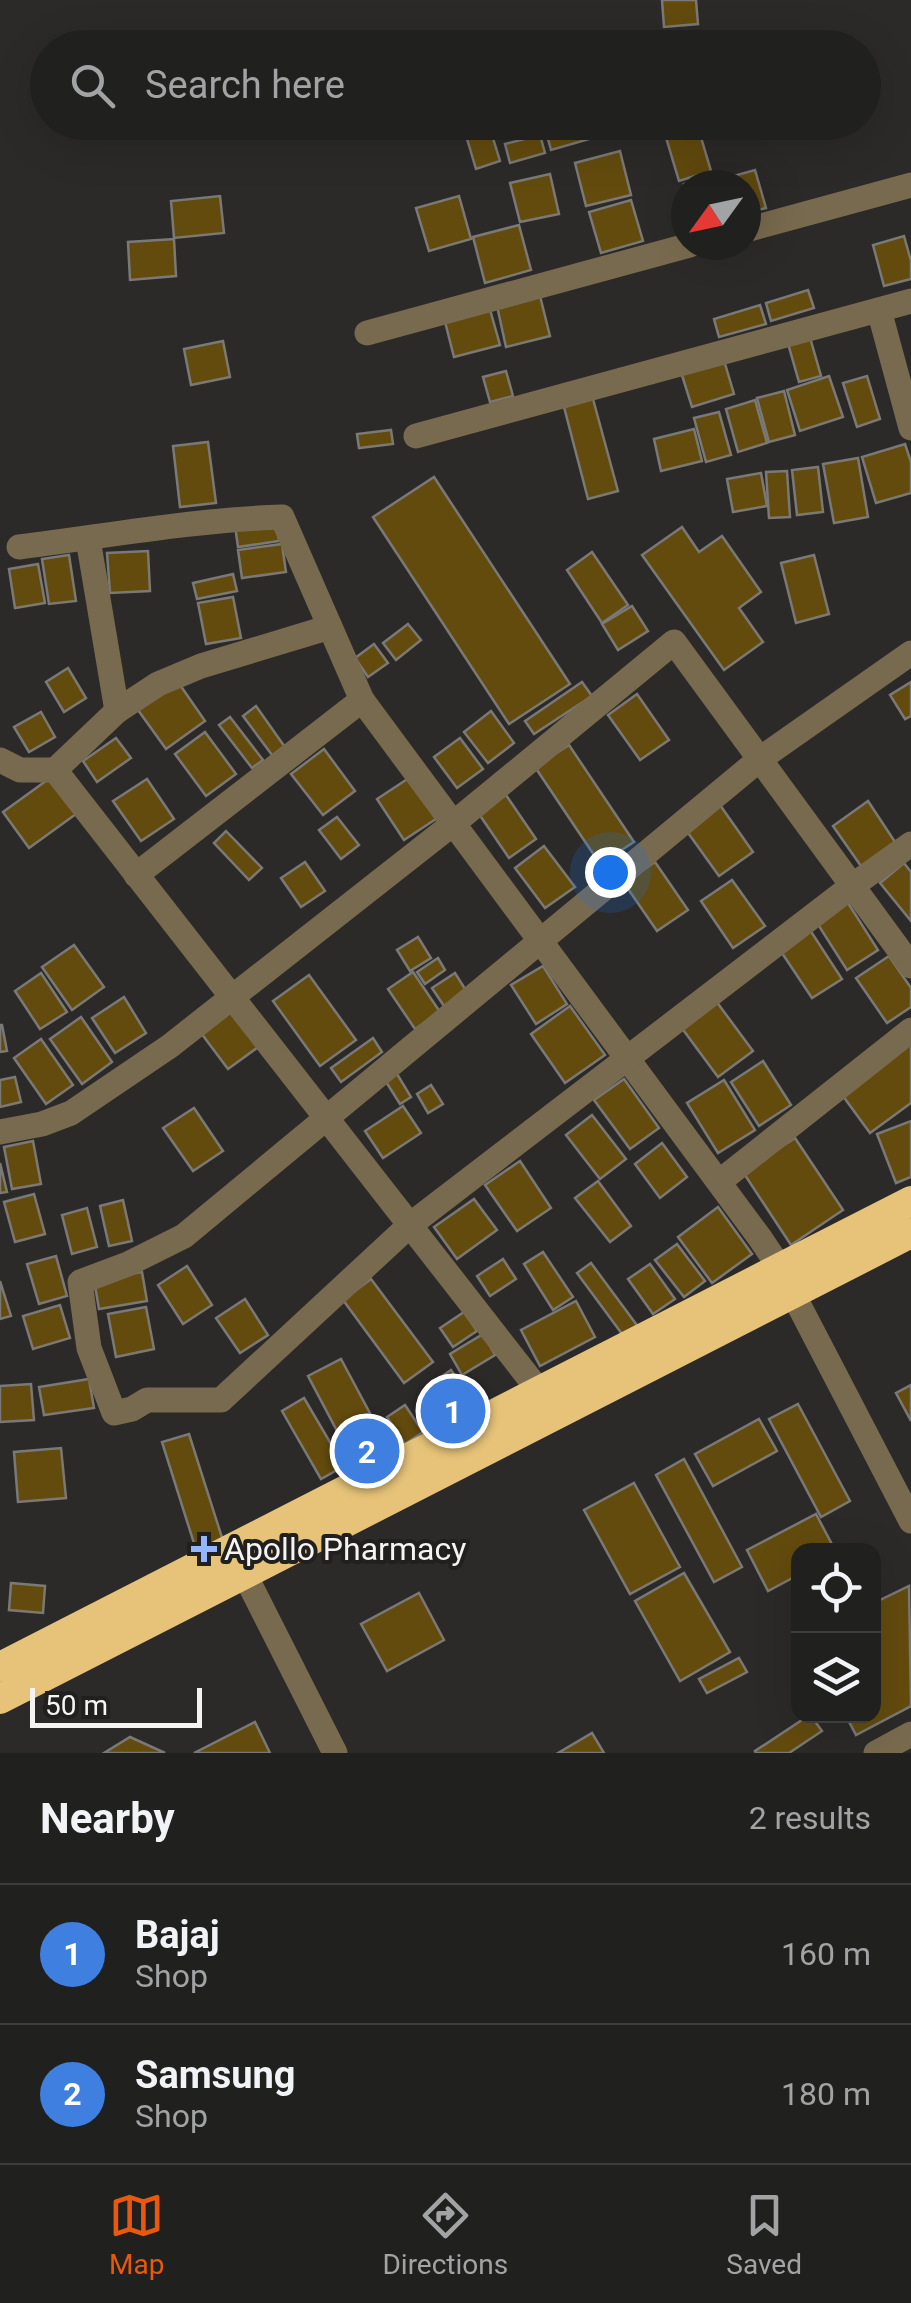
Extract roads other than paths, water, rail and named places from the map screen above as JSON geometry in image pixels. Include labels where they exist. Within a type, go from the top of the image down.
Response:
[{"type":"highway","points":[[0,1699],[245,1575],[786,1280],[911,1201]]},
{"type":"highway","points":[[0,1668],[540,1392],[786,1280],[911,1233]]},
{"type":"street","points":[[761,226],[911,185]]},
{"type":"street","points":[[367,333],[671,250]]},
{"type":"street","points":[[416,436],[911,301]]},
{"type":"street","points":[[879,310],[911,428]]},
{"type":"street","points":[[19,546],[160,526],[282,517],[362,700],[719,1182],[786,1280],[911,1521]]},
{"type":"street","points":[[88,538],[118,710]]},
{"type":"street","points":[[0,760],[20,770],[55,770],[118,710],[158,684],[330,627]]},
{"type":"street","points":[[0,1132],[42,1124],[71,1113],[130,1075],[454,823],[674,642],[911,966]]},
{"type":"street","points":[[911,653],[760,760],[184,1236],[80,1282],[89,1348],[114,1413],[147,1400],[221,1400],[410,1226],[911,844]]},
{"type":"street","points":[[136,875],[362,700]]},
{"type":"street","points":[[55,770],[540,1392]]},
{"type":"street","points":[[719,1182],[911,1030]]},
{"type":"street","points":[[245,1575],[335,1753]]},
{"type":"street","points":[[876,1753],[911,1734]]},
{"type":"place","name":"Bajaj","points":[[453,1411]]},
{"type":"place","name":"Samsung","points":[[367,1451]]},
{"type":"place","name":"Apollo Pharmacy","points":[[204,1549]]}]
